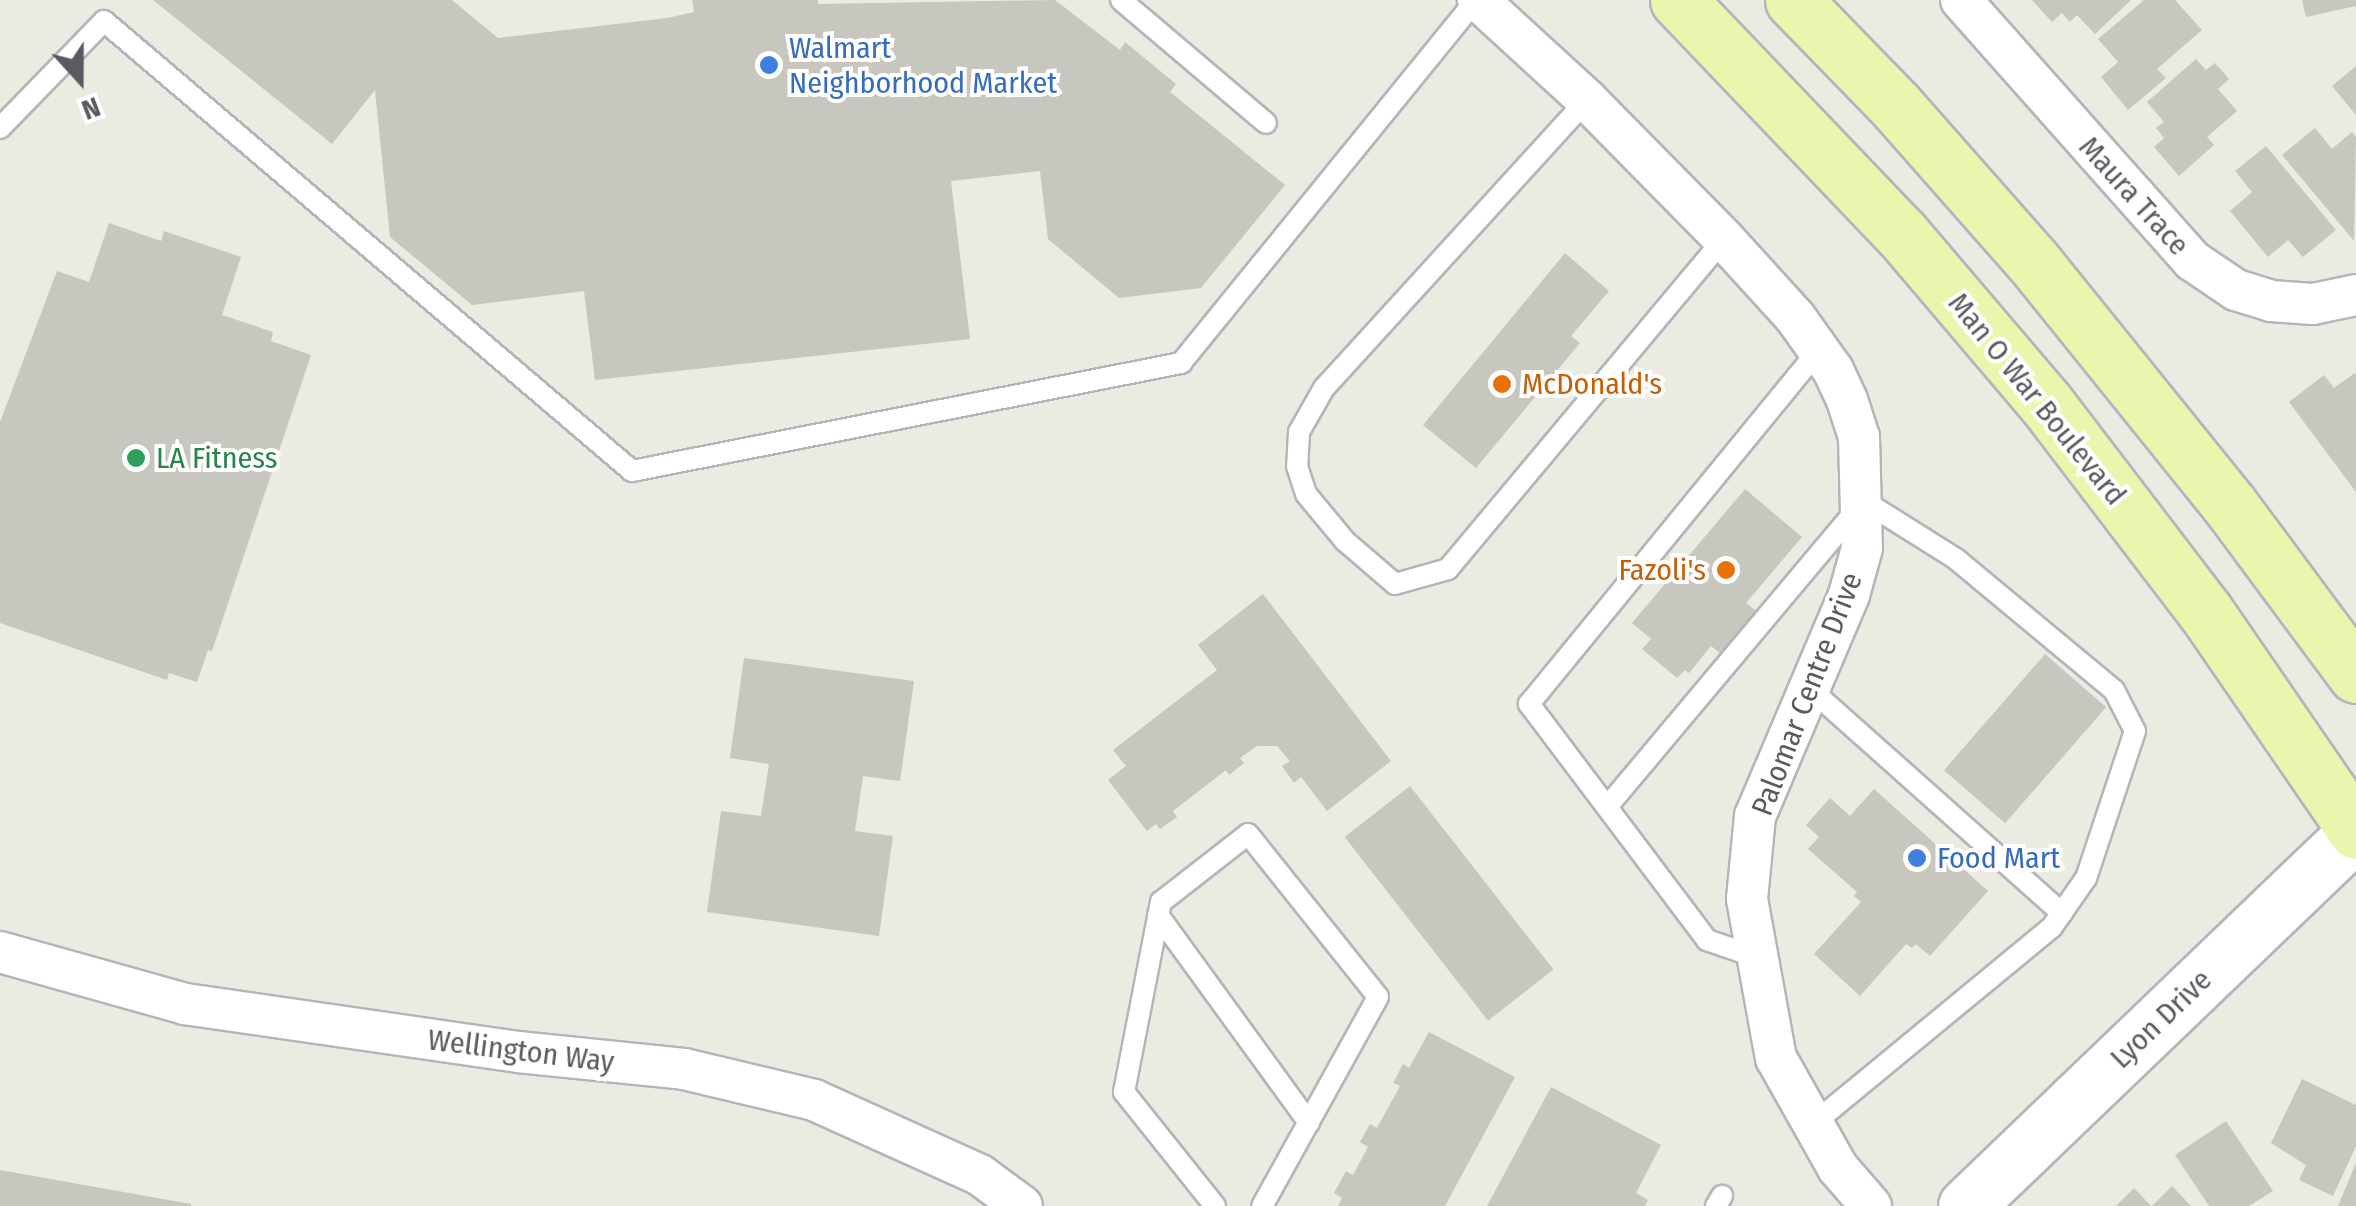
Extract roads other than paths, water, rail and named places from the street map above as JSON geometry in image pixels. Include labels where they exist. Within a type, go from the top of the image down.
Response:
[{"type":"main road","name":"Man O War Boulevard","points":[[1678,0],[1902,233],[2045,402],[2205,611],[2356,832]]},
{"type":"main road","points":[[1793,0],[1896,106],[2054,287],[2229,504],[2356,675]]},
{"type":"street","name":"Palomar Centre Drive","points":[[1477,0],[1587,100],[1796,316],[1847,400],[1858,438],[1864,501],[1862,548],[1850,595],[1755,816],[1747,899],[1776,1058],[1838,1168],[1871,1206]]},
{"type":"street","name":"Maura Trace","points":[[1961,0],[2193,261],[2236,290],[2271,301],[2313,304],[2356,294]]},
{"type":"street","name":"Lyon Drive","points":[[1966,1206],[2356,832]]},
{"type":"street","name":"Wellington Way","points":[[0,952],[185,1004],[518,1052],[684,1070],[814,1100],[980,1175],[1022,1206]]},
{"type":"lane","points":[[1122,0],[1266,123]]},
{"type":"lane","points":[[0,128],[104,21],[632,471],[1180,363],[1477,0]]},
{"type":"lane","points":[[1587,100],[1324,388],[1300,432],[1296,466],[1306,494],[1345,541],[1395,584],[1448,568],[1724,239]]},
{"type":"lane","points":[[1756,956],[1707,940],[1530,704],[1819,350]]},
{"type":"lane","points":[[1607,807],[1864,501],[1956,559],[2114,690],[2136,731],[2086,878],[2062,914],[2052,928],[1973,995],[1812,1125]]},
{"type":"lane","points":[[1808,687],[2062,914]]},
{"type":"lane","points":[[1215,1206],[1124,1092],[1161,902],[1248,834],[1378,997],[1262,1206]]},
{"type":"lane","points":[[1158,915],[1309,1122]]},
{"type":"place","name":"Walmart Neighborhood Market","points":[[769,65]]},
{"type":"place","name":"McDonald's","points":[[1502,384]]},
{"type":"place","name":"LA Fitness","points":[[136,458]]},
{"type":"place","name":"Fazoli's","points":[[1726,570]]},
{"type":"place","name":"Food Mart","points":[[1917,858]]}]
